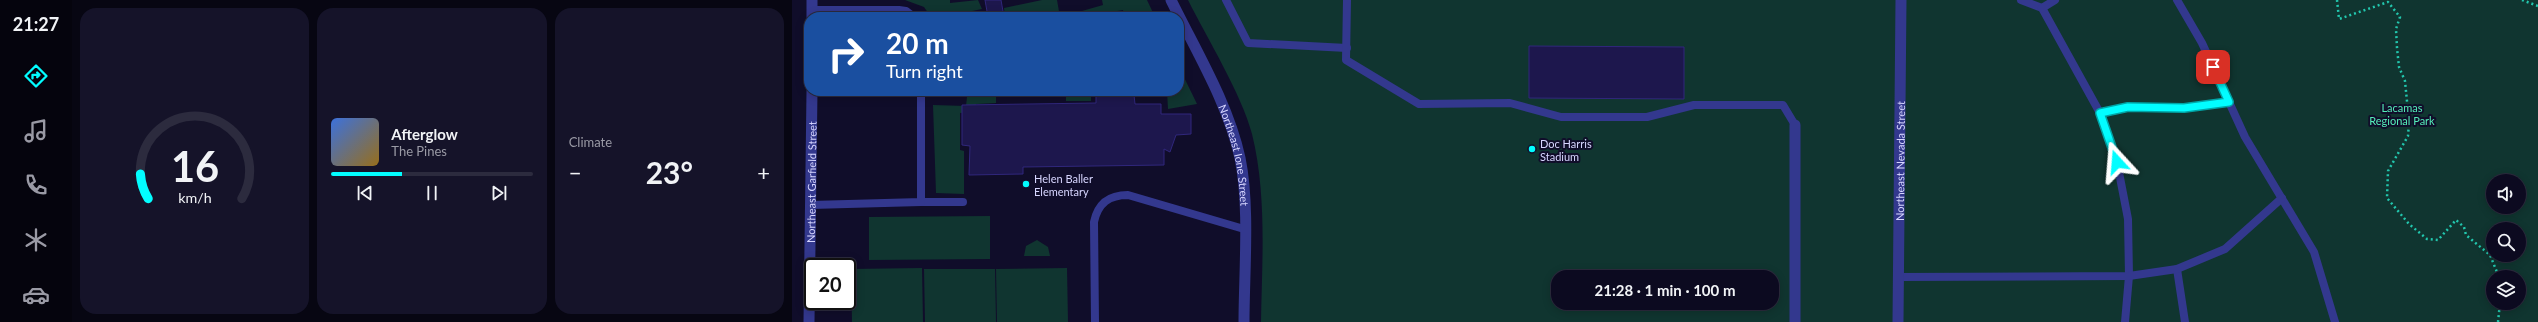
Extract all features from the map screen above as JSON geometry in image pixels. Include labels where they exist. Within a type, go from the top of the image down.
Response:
[{"type":"street","name":"Northeast Ione Street","points":[[1171,0],[1177,12]]},
{"type":"street","name":"Northeast Nevada Street","points":[[1898,322],[1901,0]]},
{"type":"street","name":"Northeast Ione Street","points":[[1184,28],[1231,128],[1240,158],[1244,188],[1244,322]]},
{"type":"street","name":"Northeast Garfield Street","points":[[810,322],[812,96]]},
{"type":"street","points":[[1795,125],[1795,322]]},
{"type":"lane","points":[[1226,0],[1248,43],[1347,48]]},
{"type":"lane","points":[[1347,0],[1346,60],[1419,104],[1510,103],[1561,117],[1647,117],[1694,105],[1783,106],[1795,125]]},
{"type":"lane","points":[[2021,0],[2042,8],[2100,113],[2117,162],[2128,219],[2129,276],[2125,322]]},
{"type":"lane","points":[[2042,8],[2055,0]]},
{"type":"lane","points":[[2176,0],[2202,43],[2245,137],[2314,252],[2335,322]]},
{"type":"lane","points":[[812,9],[898,10],[907,12]]},
{"type":"lane","points":[[921,96],[921,202]]},
{"type":"lane","points":[[2100,113],[2128,107],[2184,108],[2229,102]]},
{"type":"lane","points":[[1095,322],[1094,222],[1096,212],[1109,198],[1128,195],[1244,229]]},
{"type":"lane","points":[[1898,276],[2129,276],[2177,269],[2226,249],[2282,198]]},
{"type":"lane","points":[[810,205],[963,202]]},
{"type":"lane","points":[[2177,269],[2187,322]]},
{"type":"path","points":[[2337,0],[2339,19],[2388,2],[2400,17],[2396,29],[2397,48],[2399,67],[2405,81],[2409,122],[2408,136],[2388,171],[2387,198],[2408,224],[2427,239],[2438,240],[2456,220],[2464,227],[2466,235],[2490,255],[2497,270]]},
{"type":"path","points":[[2522,0],[2538,6]]},
{"type":"path","points":[[2498,322],[2499,310]]},
{"type":"green space","points":[[905,0],[950,0],[950,3],[978,0],[982,9],[967,12],[928,12],[924,7]]},
{"type":"green space","points":[[1042,0],[1057,0],[1059,12],[1004,12],[1004,8]]},
{"type":"green space","points":[[1102,0],[1147,0],[1153,12],[1123,12],[1123,10],[1112,12],[1082,11],[1103,5]]},
{"type":"green space","name":"Lacamas Regional Park","points":[[1188,0],[2538,0],[2538,322],[1261,322],[1263,251],[1262,204],[1257,157],[1247,118],[1223,67]]},
{"type":"green space","points":[[1184,77],[1197,104],[1168,109],[1167,96],[1184,96]]},
{"type":"green space","points":[[996,96],[996,103],[976,104],[976,112],[960,113],[960,150],[964,151],[964,194],[936,193],[933,105],[966,106],[967,97]]},
{"type":"green space","points":[[1066,96],[1091,96],[1091,101],[1066,101]]},
{"type":"green space","points":[[990,216],[990,259],[869,260],[869,217]]},
{"type":"green space","points":[[1037,240],[1048,247],[1050,256],[1024,256],[1026,246]]},
{"type":"green space","points":[[922,268],[923,322],[852,322],[852,310],[856,310],[856,269]]},
{"type":"green space","points":[[1067,268],[1068,322],[997,322],[996,269]]},
{"type":"green space","points":[[924,269],[995,269],[996,322],[925,322]]},
{"type":"building","points":[[985,0],[1001,0],[1003,12],[987,12]]},
{"type":"building","points":[[1529,46],[1684,47],[1684,99],[1529,98]]},
{"type":"building","name":"Helen Baller Elementary","points":[[1096,96],[1134,96],[1135,104],[1161,104],[1161,114],[1191,114],[1191,134],[1176,135],[1170,152],[1164,149],[1164,165],[1023,167],[1023,174],[969,175],[970,146],[962,145],[962,105],[1096,103]]},
{"type":"place","name":"Doc Harris Stadium","points":[[1532,149]]},
{"type":"place","name":"Helen Baller Elementary","points":[[1026,184]]},
{"type":"route","points":[[2117,162],[2100,113],[2128,107],[2184,108],[2229,102],[2213,67]]}]
